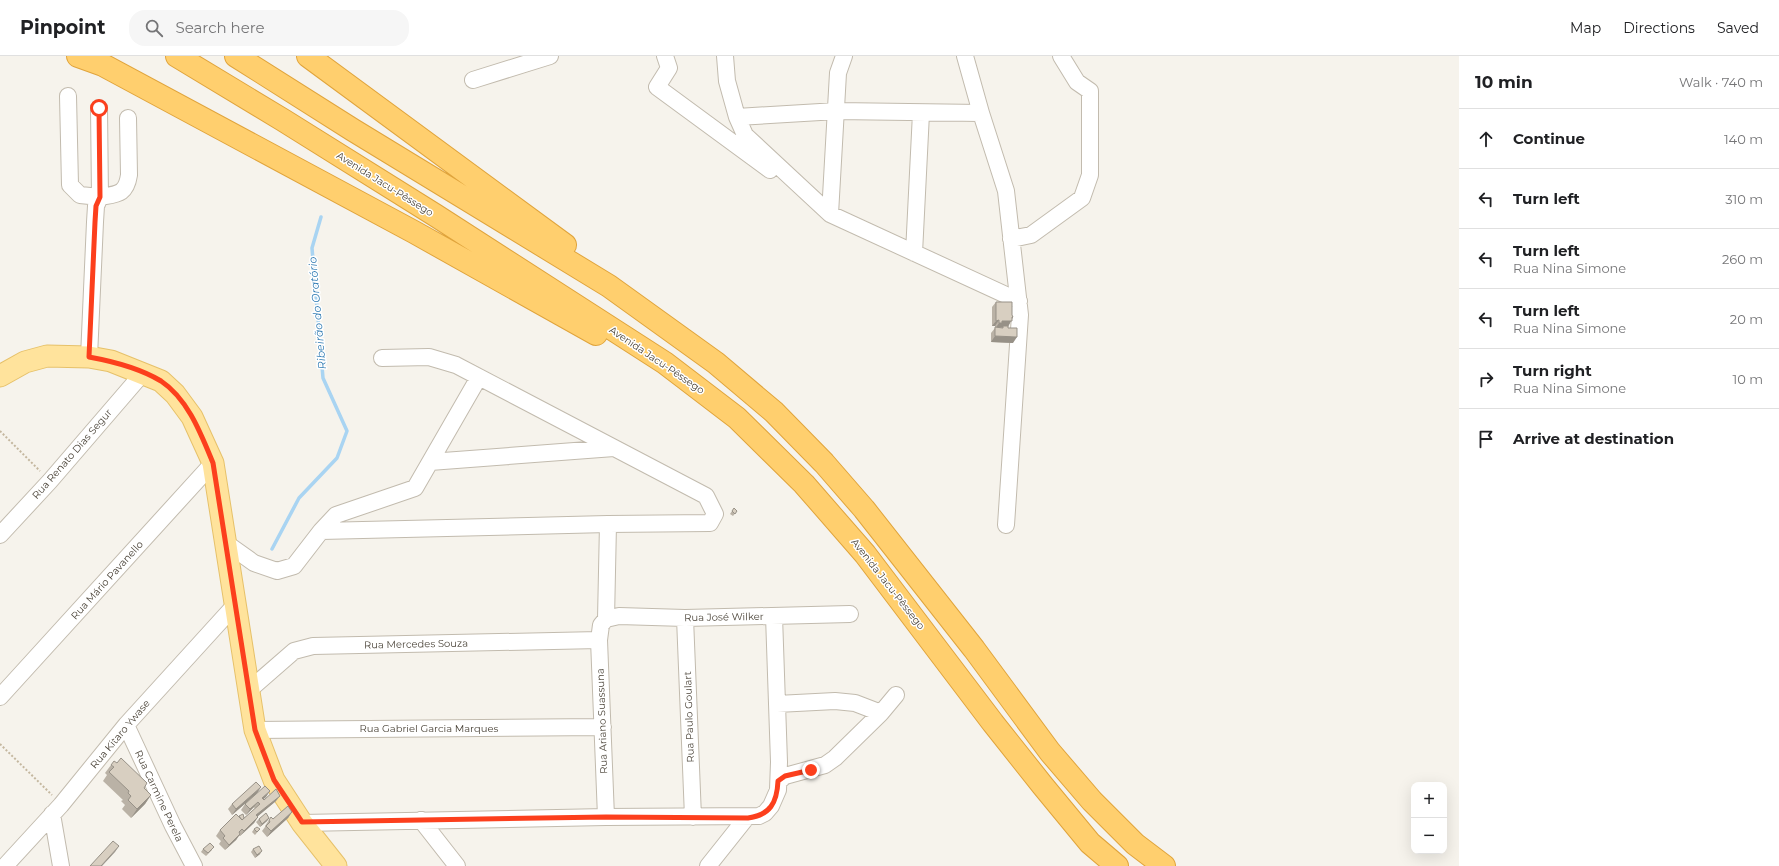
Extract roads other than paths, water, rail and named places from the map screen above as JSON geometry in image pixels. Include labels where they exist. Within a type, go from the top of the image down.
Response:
[{"type":"highway","points":[[78,56],[103,65],[414,232],[614,344],[634,354],[665,363]]},
{"type":"highway","name":"Avenida Jacu-Pêssego","points":[[177,56],[422,207],[665,363],[737,418],[804,484],[865,554],[993,723],[1043,786],[1090,843],[1117,866]]},
{"type":"highway","points":[[236,56],[379,146],[609,286],[716,364],[774,412],[824,464],[878,527],[974,649],[1050,752],[1092,801],[1134,844],[1164,866]]},
{"type":"highway","points":[[308,56],[572,250],[609,286]]},
{"type":"main road","points":[[0,376],[25,362],[47,356],[89,357],[111,361],[161,381],[175,394],[192,416],[213,463],[255,730],[274,780],[302,822],[336,866]]},
{"type":"street","points":[[473,80],[550,56]]},
{"type":"street","points":[[665,56],[670,68],[657,87],[830,214],[1019,301]]},
{"type":"street","points":[[725,56],[727,81],[737,117],[745,135],[830,214]]},
{"type":"street","points":[[830,214],[838,74],[844,56]]},
{"type":"street","points":[[965,56],[981,113],[1006,191],[1019,301],[1020,314],[1006,525]]},
{"type":"street","points":[[1011,239],[1031,235],[1082,198],[1090,175],[1090,91],[1077,82],[1061,56]]},
{"type":"street","points":[[68,96],[70,185],[80,195],[100,197],[119,194],[128,183],[128,118]]},
{"type":"street","points":[[89,357],[96,206],[100,197],[99,108]]},
{"type":"street","points":[[737,117],[837,111],[981,113]]},
{"type":"street","points":[[914,253],[920,113]]},
{"type":"street","points":[[321,531],[710,523],[715,514],[706,496],[456,365],[429,357],[382,358]]},
{"type":"street","name":"Rua Renato Dias Segur","points":[[0,535],[143,373]]},
{"type":"street","points":[[226,543],[254,563],[277,571],[294,566],[336,514],[415,488],[479,377]]},
{"type":"street","points":[[430,462],[614,448]]},
{"type":"street","name":"Rua Mário Pavanello","points":[[0,697],[213,463]]},
{"type":"street","name":"Rua Ariano Suassuna","points":[[606,817],[602,628],[608,524]]},
{"type":"street","name":"Rua Kitaro Ywase","points":[[5,866],[56,809],[126,725],[236,604]]},
{"type":"street","name":"Rua José Wilker","points":[[602,628],[619,616],[685,618],[850,614]]},
{"type":"street","points":[[302,822],[606,817],[748,818],[759,816],[768,810],[775,798],[778,781],[774,616]]},
{"type":"street","name":"Rua Paulo Goulart","points":[[685,618],[693,817]]},
{"type":"street","name":"Rua Mercedes Souza","points":[[248,691],[294,651],[313,646],[602,628]]},
{"type":"street","points":[[778,781],[785,776],[825,765],[835,758],[881,713],[896,695]]},
{"type":"street","points":[[777,704],[835,701],[855,703],[881,713]]},
{"type":"street","name":"Rua Carmine Perela","points":[[126,725],[173,826],[194,866]]},
{"type":"street","name":"Rua Gabriel Garcia Marques","points":[[255,730],[603,727]]},
{"type":"street","points":[[56,809],[61,866]]},
{"type":"street","points":[[708,866],[748,818]]},
{"type":"street","points":[[421,820],[457,866]]},
{"type":"waterway","name":"Ribeirão do Oratório","points":[[272,549],[299,498],[337,458],[347,431],[323,378],[312,248],[321,217]]}]
